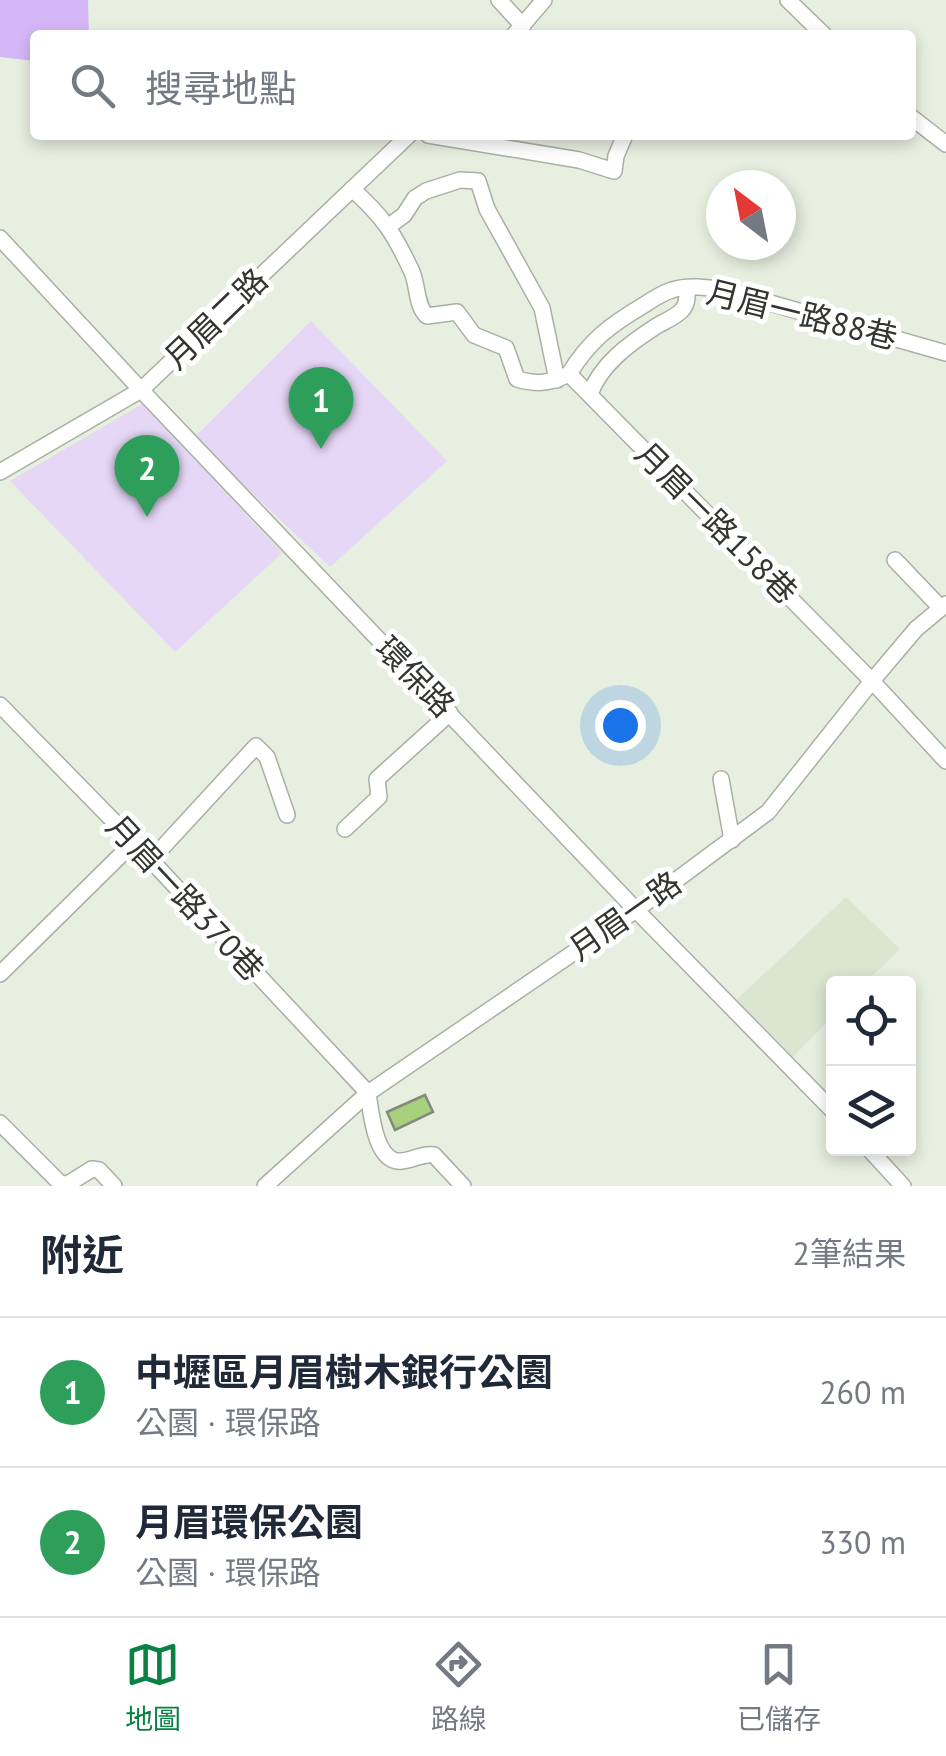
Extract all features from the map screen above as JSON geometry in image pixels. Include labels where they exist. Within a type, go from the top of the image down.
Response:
[{"type":"street","points":[[499,0],[518,30]]},
{"type":"street","points":[[520,30],[544,0]]},
{"type":"street","points":[[788,0],[819,30]]},
{"type":"street","points":[[916,121],[946,144]]},
{"type":"street","name":"月眉二路","points":[[0,472],[142,390],[404,140]]},
{"type":"street","points":[[458,140],[579,160],[614,172],[624,140]]},
{"type":"street","points":[[352,189],[389,226],[414,277],[422,312],[433,316],[457,312],[474,335],[506,348],[518,379],[538,384],[563,377],[542,308],[487,209],[478,181],[460,180],[426,192],[389,226]]},
{"type":"street","name":"環保路","points":[[0,238],[636,910],[826,1104]]},
{"type":"street","points":[[590,394],[606,367],[628,346],[681,312],[688,301],[686,288]]},
{"type":"street","name":"月眉一路88巷","points":[[563,377],[598,335],[615,322],[661,295],[686,288],[728,291],[946,353]]},
{"type":"street","name":"月眉一路158巷","points":[[563,377],[590,394],[946,761]]},
{"type":"street","points":[[895,560],[944,606]]},
{"type":"street","name":"月眉一路","points":[[264,1186],[368,1094],[636,910],[768,812],[916,629],[944,606]]},
{"type":"street","name":"月眉一路370巷","points":[[0,705],[134,842],[368,1094]]},
{"type":"street","points":[[345,829],[379,797],[378,779],[450,714]]},
{"type":"street","points":[[150,860],[256,746],[267,758],[287,816]]},
{"type":"street","points":[[721,778],[732,840]]},
{"type":"street","points":[[0,974],[134,842]]},
{"type":"street","points":[[368,1094],[374,1131],[392,1160],[434,1155],[463,1186]]},
{"type":"street","points":[[0,1123],[62,1185],[92,1168],[100,1170],[114,1186]]},
{"type":"street","points":[[875,1156],[903,1186]]},
{"type":"shaded area","points":[[0,0],[88,0],[89,30],[30,30],[30,60],[0,57]]},
{"type":"shaded area","points":[[311,321],[447,461],[330,567],[194,438]]},
{"type":"shaded area","points":[[144,403],[282,553],[175,652],[10,481]]},
{"type":"shaded area","points":[[846,897],[900,949],[872,976],[826,976],[826,1023],[792,1058],[736,1000]]},
{"type":"building","points":[[425,1095],[433,1112],[395,1130],[387,1112]]},
{"type":"place","name":"中壢區月眉樹木銀行公園","points":[[321,449]]},
{"type":"place","name":"月眉環保公園","points":[[147,517]]}]
